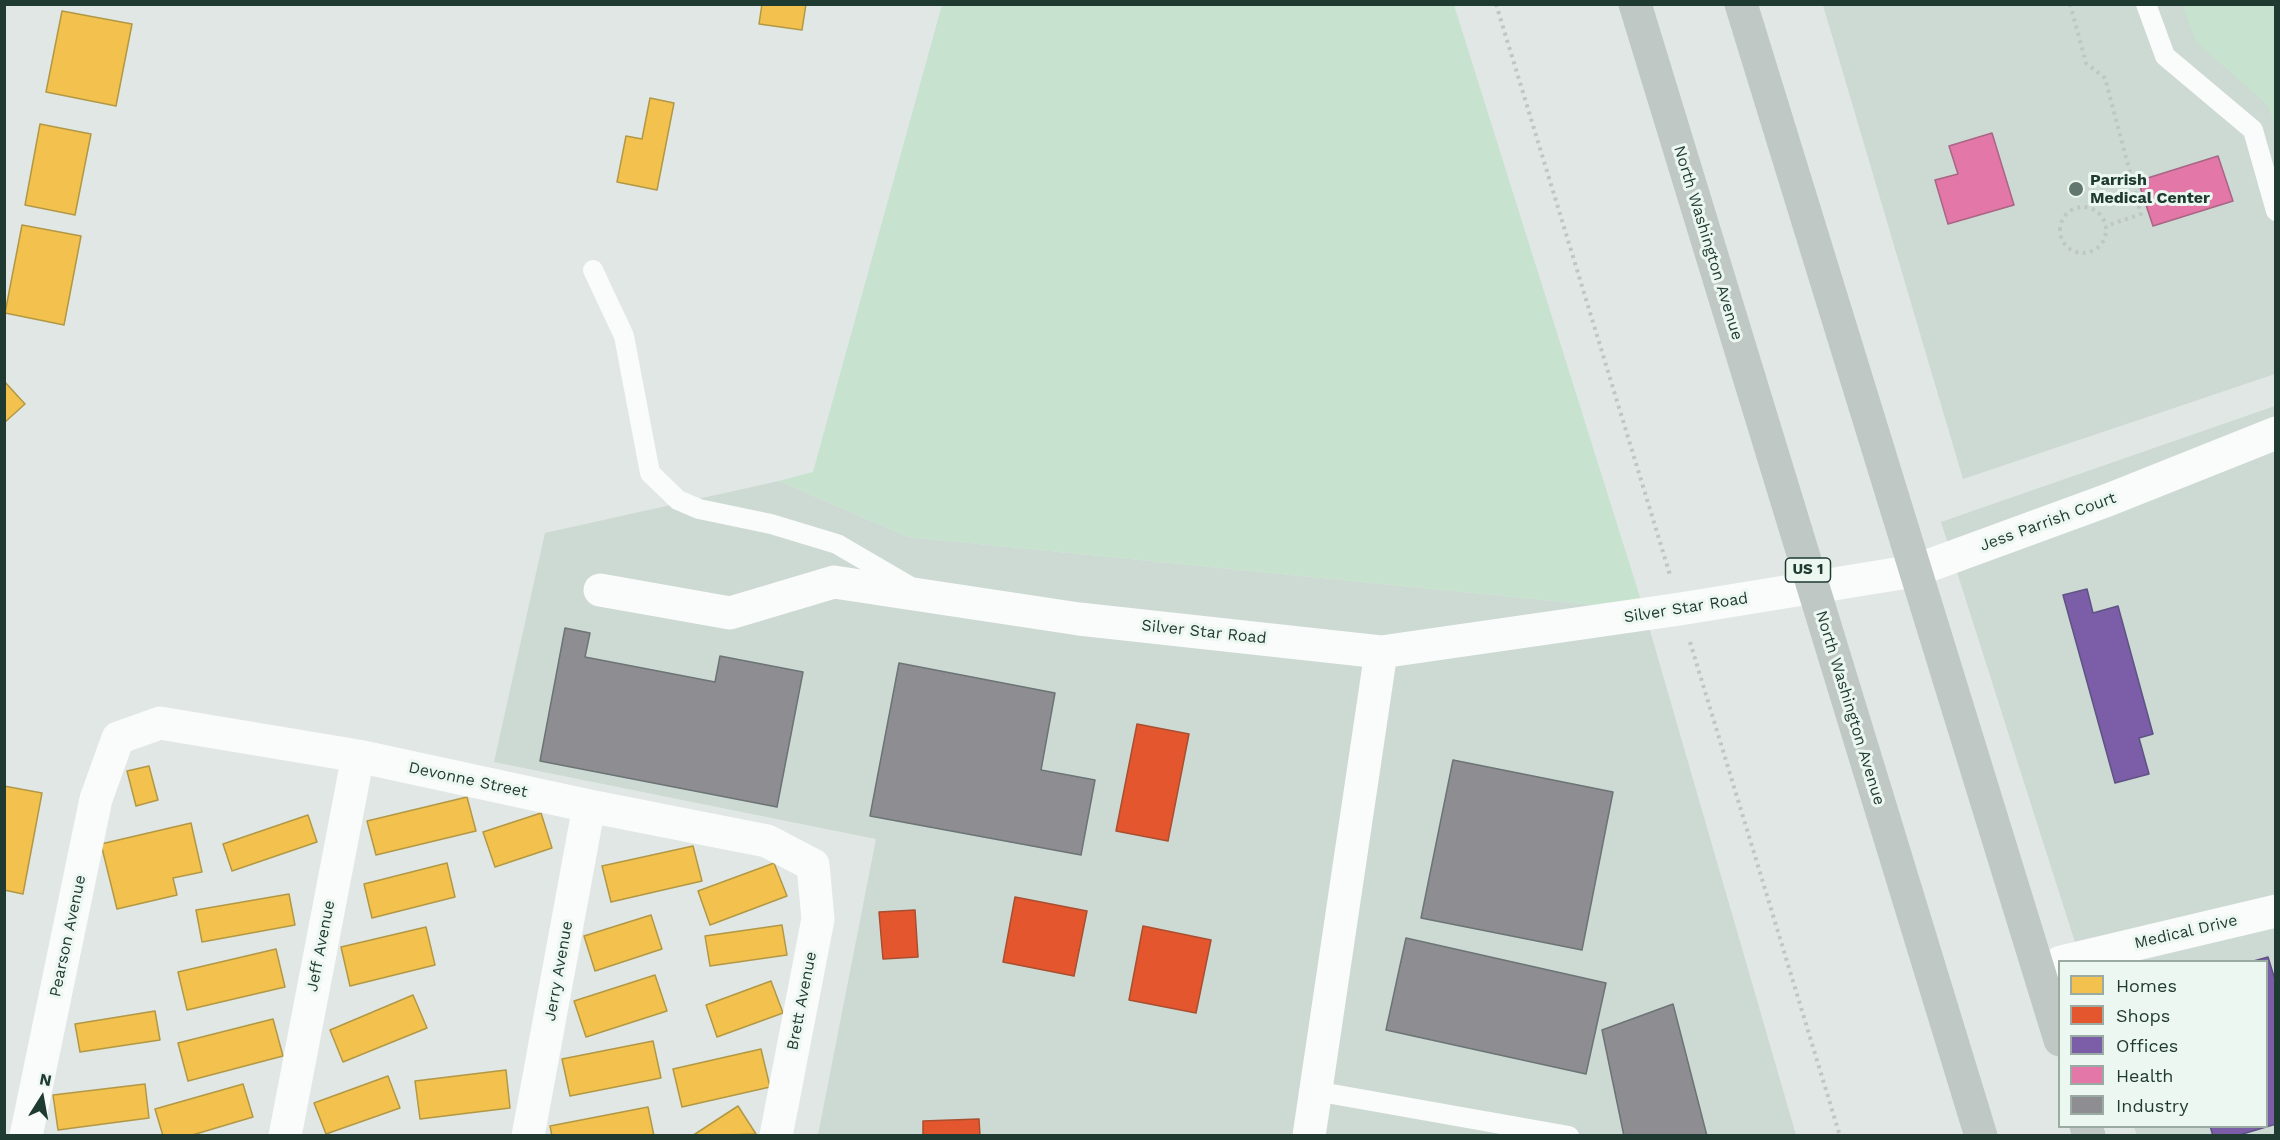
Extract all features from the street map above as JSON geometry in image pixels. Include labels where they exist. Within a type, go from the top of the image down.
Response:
[{"type":"main road","name":"North Washington Avenue","points":[[1635,4],[1981,1136]]},
{"type":"main road","points":[[1741,4],[1914,571],[2052,963],[2058,1021]]},
{"type":"street","name":"Jess Parrish Court","points":[[1814,588],[1914,571],[2108,500],[2276,433]]},
{"type":"street","name":"Silver Star Road","points":[[600,590],[730,613],[834,582],[1079,619],[1381,652],[1814,588]]},
{"type":"street","points":[[1309,1136],[1381,652]]},
{"type":"street","name":"Devonne Street","points":[[118,738],[160,723],[358,756],[589,806],[767,841],[813,865]]},
{"type":"street","name":"Pearson Avenue","points":[[26,1136],[96,799],[118,738]]},
{"type":"street","name":"Jeff Avenue","points":[[285,1136],[358,756]]},
{"type":"street","name":"Jerry Avenue","points":[[528,1136],[589,806]]},
{"type":"street","name":"Brett Avenue","points":[[776,1136],[818,919],[813,865]]},
{"type":"street","name":"Medical Drive","points":[[2065,960],[2276,911]]},
{"type":"lane","points":[[2146,4],[2165,56],[2253,130],[2276,211]]},
{"type":"lane","points":[[593,270],[624,336],[650,473],[678,500],[699,509],[771,524],[837,544],[925,595]]},
{"type":"lane","points":[[1315,1091],[1569,1136]]},
{"type":"path","points":[[1496,4],[1840,1136]]},
{"type":"path","points":[[2070,4],[2086,63],[2105,78],[2141,214],[2106,226]]},
{"type":"path","points":[[2078,207],[2093,209],[2104,219],[2106,226],[2104,241],[2099,247],[2085,253],[2070,249],[2061,237],[2062,222],[2071,210],[2078,207]]},
{"type":"shaded area","name":"Parrish Medical Center","points":[[1823,5],[2275,5],[2275,374],[1963,479]]},
{"type":"shaded area","points":[[2275,406],[2275,1135],[2137,1135],[2134,1128],[2268,1128],[2268,960],[2081,960],[1941,522]]},
{"type":"shaded area","points":[[779,481],[908,537],[1644,610],[1796,1135],[818,1135],[876,839],[494,762],[545,533]]},
{"type":"green space","points":[[942,5],[1454,5],[1644,610],[908,537],[779,481],[813,472]]},
{"type":"green space","points":[[2182,5],[2275,5],[2275,127],[2268,106],[2196,42]]},
{"type":"building: Homes","points":[[762,4],[806,4],[802,30],[759,24]]},
{"type":"building: Homes","points":[[62,11],[132,24],[116,106],[46,92]]},
{"type":"building: Homes","points":[[650,98],[674,103],[657,190],[617,182],[626,136],[642,139]]},
{"type":"building: Homes","points":[[40,124],[91,134],[75,215],[25,205]]},
{"type":"building: Homes","points":[[22,225],[81,236],[64,325],[5,313]]},
{"type":"building: Homes","points":[[4,381],[25,404],[4,423]]},
{"type":"building: Homes","points":[[149,766],[158,800],[136,806],[127,771]]},
{"type":"building: Homes","points":[[4,786],[42,793],[23,894],[4,890]]},
{"type":"building: Homes","points":[[467,797],[476,831],[376,855],[367,821]]},
{"type":"building: Homes","points":[[541,813],[552,848],[495,867],[483,832]]},
{"type":"building: Homes","points":[[308,815],[317,842],[232,871],[223,844]]},
{"type":"building: Homes","points":[[191,823],[202,872],[173,878],[177,895],[117,909],[101,844]]},
{"type":"building: Homes","points":[[693,846],[702,881],[611,902],[602,866]]},
{"type":"building: Homes","points":[[447,863],[455,897],[372,918],[364,884]]},
{"type":"building: Homes","points":[[774,863],[787,896],[710,925],[698,891]]},
{"type":"building: Homes","points":[[289,894],[295,925],[202,942],[196,910]]},
{"type":"building: Homes","points":[[651,915],[662,949],[595,971],[584,936]]},
{"type":"building: Homes","points":[[782,925],[787,955],[710,966],[705,936]]},
{"type":"building: Homes","points":[[426,927],[435,965],[350,986],[341,947]]},
{"type":"building: Homes","points":[[276,949],[285,987],[187,1010],[178,972]]},
{"type":"building: Homes","points":[[655,975],[667,1011],[586,1037],[574,1001]]},
{"type":"building: Homes","points":[[771,981],[783,1013],[717,1037],[706,1005]]},
{"type":"building: Homes","points":[[413,995],[427,1028],[343,1062],[330,1030]]},
{"type":"building: Homes","points":[[155,1011],[160,1040],[80,1052],[75,1024]]},
{"type":"building: Homes","points":[[273,1019],[283,1056],[188,1081],[178,1043]]},
{"type":"building: Homes","points":[[653,1041],[661,1078],[570,1096],[562,1059]]},
{"type":"building: Homes","points":[[761,1049],[770,1087],[682,1107],[673,1069]]},
{"type":"building: Homes","points":[[506,1070],[510,1108],[420,1119],[415,1081]]},
{"type":"building: Homes","points":[[388,1076],[400,1108],[326,1134],[314,1103]]},
{"type":"building: Homes","points":[[145,1084],[149,1118],[58,1130],[53,1095]]},
{"type":"building: Homes","points":[[243,1084],[253,1117],[189,1136],[163,1136],[155,1109]]},
{"type":"building: Homes","points":[[738,1106],[756,1134],[692,1136]]},
{"type":"building: Homes","points":[[648,1107],[654,1136],[552,1136],[550,1126]]},
{"type":"building: Shops","points":[[1137,724],[1189,734],[1168,841],[1116,831]]},
{"type":"building: Shops","points":[[1015,897],[1087,911],[1074,976],[1003,962]]},
{"type":"building: Shops","points":[[915,910],[918,957],[883,959],[879,912]]},
{"type":"building: Shops","points":[[1143,926],[1211,940],[1196,1013],[1129,1000]]},
{"type":"building: Shops","points":[[979,1119],[980,1136],[923,1136],[923,1121]]},
{"type":"building: Offices","points":[[2087,589],[2093,613],[2118,606],[2153,734],[2139,738],[2149,774],[2115,783],[2063,595]]},
{"type":"building: Offices","points":[[2268,957],[2276,983],[2276,1124],[2268,1126],[2268,960],[2257,960]]},
{"type":"building: Offices","points":[[2211,1128],[2263,1128],[2236,1136],[2213,1136]]},
{"type":"building: Health","points":[[1992,133],[2014,205],[1948,224],[1935,180],[1958,174],[1949,146]]},
{"type":"building: Health","points":[[2218,156],[2233,201],[2153,226],[2138,181]]},
{"type":"building: Industry","points":[[565,628],[590,633],[585,657],[715,682],[720,656],[803,672],[777,807],[540,761]]},
{"type":"building: Industry","points":[[899,663],[1055,693],[1041,770],[1095,780],[1081,855],[870,816]]},
{"type":"building: Industry","points":[[1453,760],[1613,792],[1582,950],[1421,918]]},
{"type":"building: Industry","points":[[1406,938],[1606,983],[1586,1074],[1386,1030]]},
{"type":"building: Industry","points":[[1673,1004],[1707,1136],[1624,1136],[1602,1030]]},
{"type":"place","name":"Parrish Medical Center","points":[[2076,189]]}]
